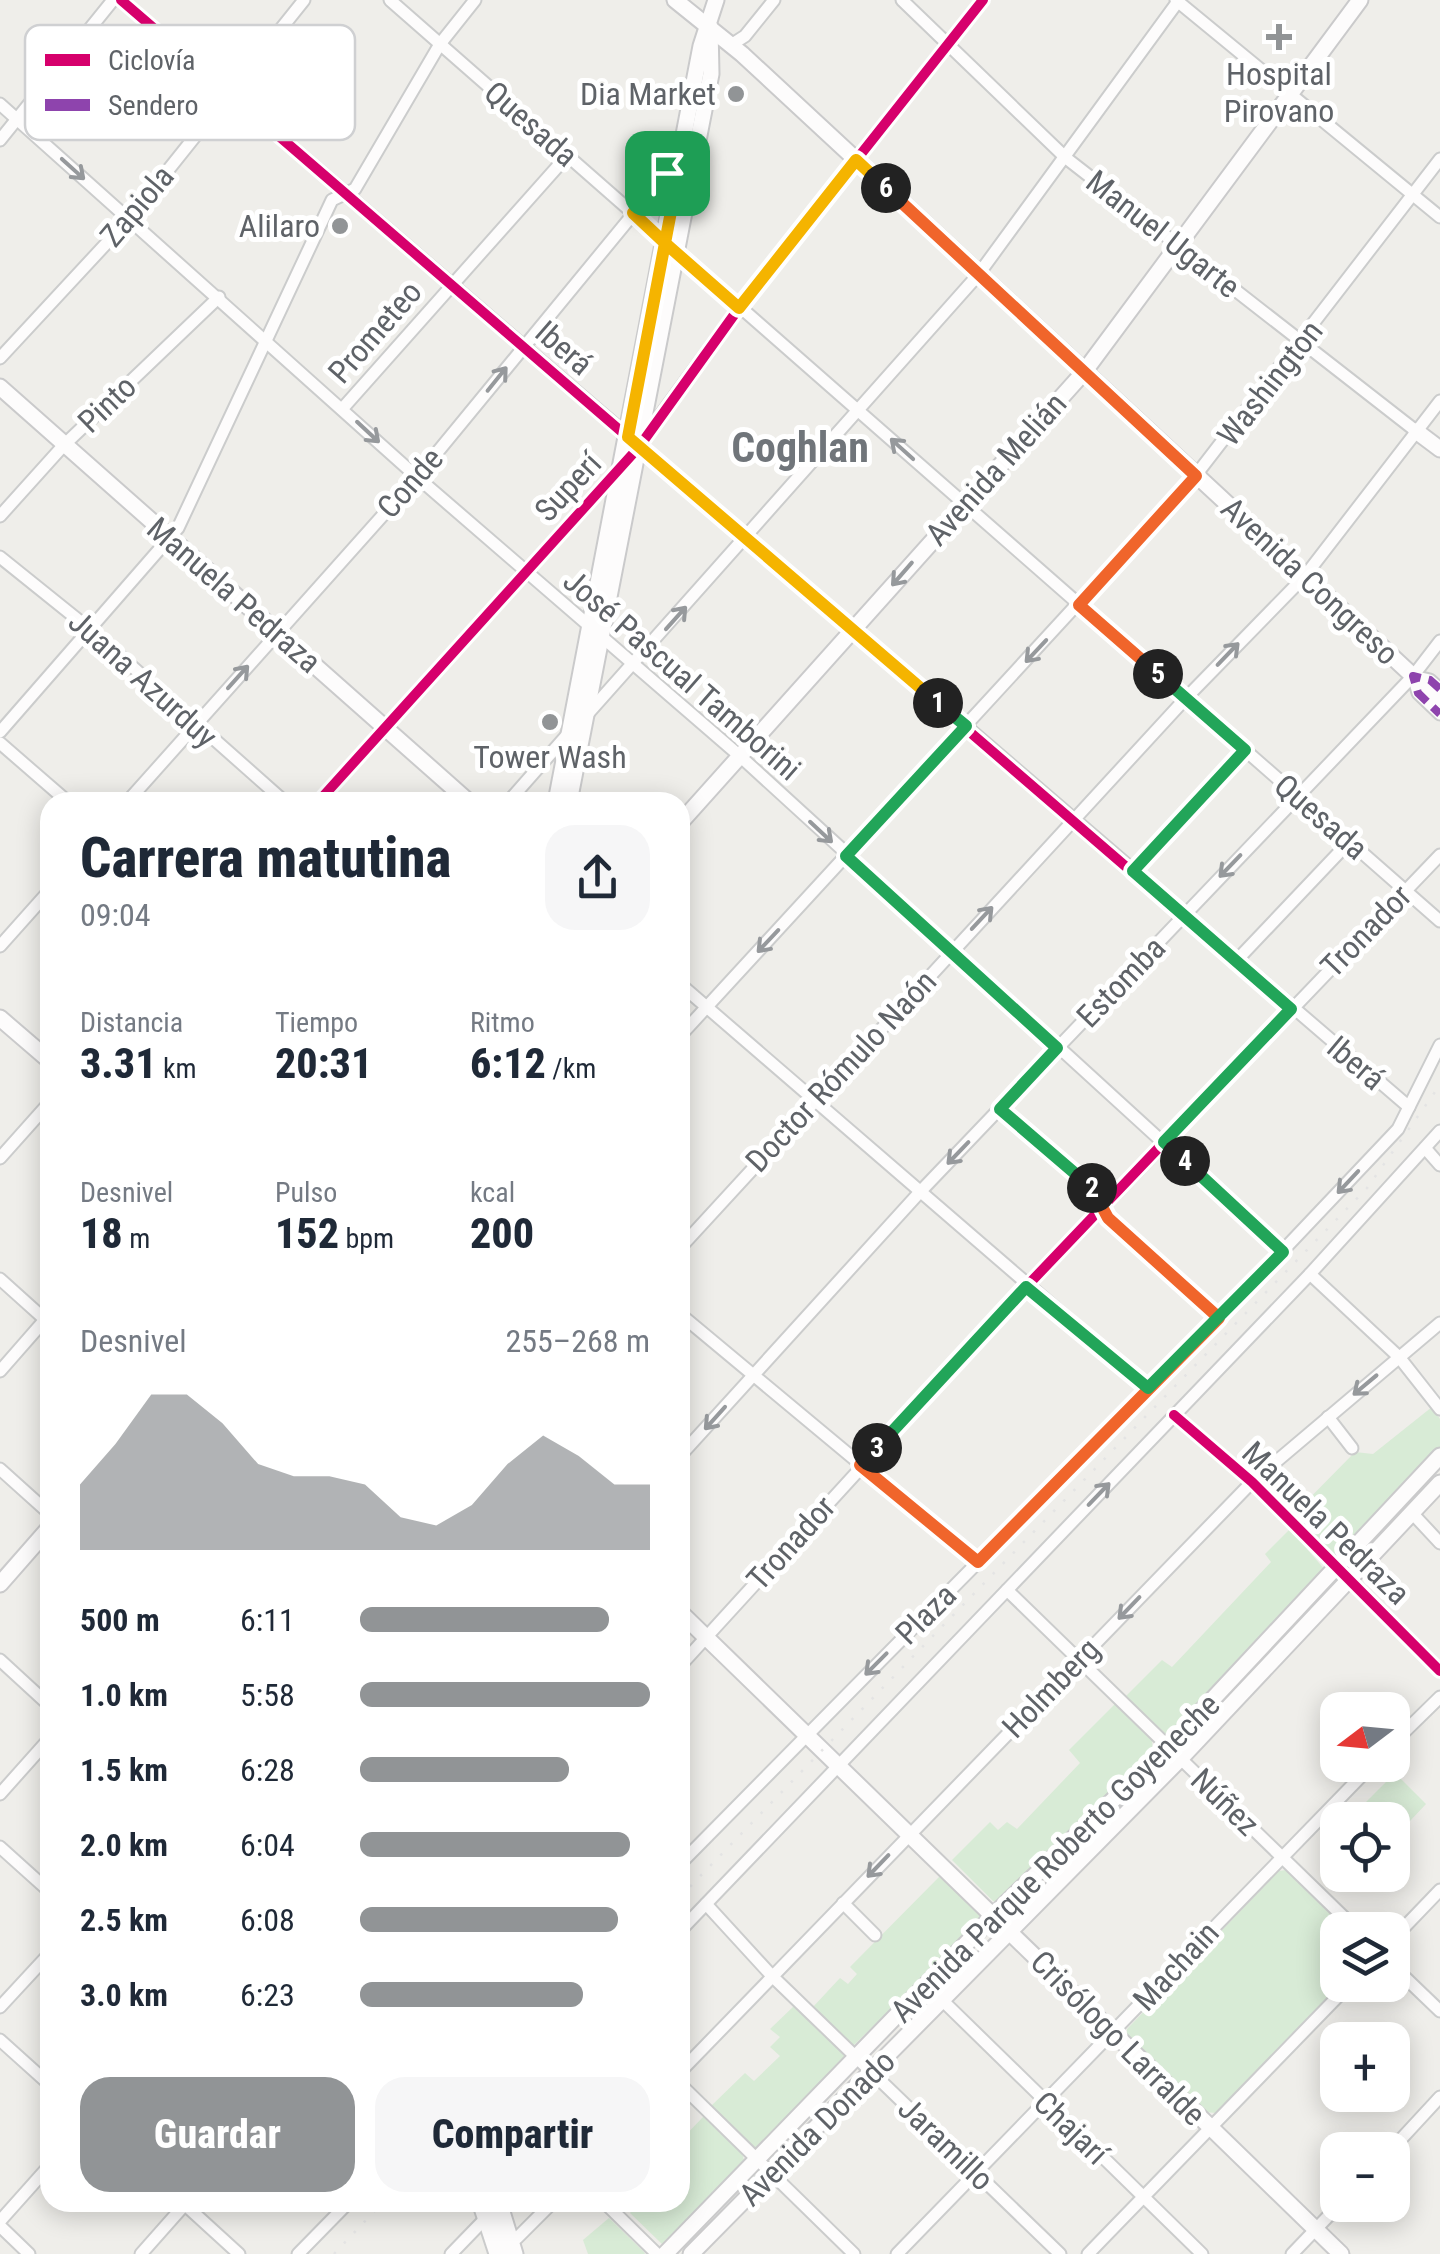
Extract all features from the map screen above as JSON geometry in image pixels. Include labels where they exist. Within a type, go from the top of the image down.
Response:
[{"type":"main road","name":"Avenida Congreso","points":[[675,0],[731,44],[1440,702]]},
{"type":"main road","points":[[671,248],[701,46],[716,0]]},
{"type":"main road","name":"Avenida Melián","points":[[690,812],[1084,372],[1360,0]]},
{"type":"main road","points":[[558,792],[596,631],[713,54],[710,27]]},
{"type":"main road","points":[[713,54],[731,44]]},
{"type":"main road","name":"Manuela Pedraza","points":[[0,386],[63,446],[458,792]]},
{"type":"main road","name":"Manuel Ugarte","points":[[1416,431],[1440,449]]},
{"type":"main road","points":[[571,792],[587,716],[596,631],[624,463],[634,442]]},
{"type":"main road","points":[[0,1018],[40,1052]]},
{"type":"main road","name":"Avenida Parque Roberto Goyeneche","points":[[664,2254],[994,1916],[1168,1747],[1440,1456]]},
{"type":"main road","name":"Avenida Donado","points":[[692,2254],[1180,1759],[1352,1581],[1440,1483]]},
{"type":"main road","points":[[0,1584],[40,1539]]},
{"type":"main road","name":"Crisólogo Larralde","points":[[690,1621],[1341,2254]]},
{"type":"main road","points":[[490,2212],[503,2254]]},
{"type":"main road","points":[[505,2212],[518,2249]]},
{"type":"street","points":[[92,25],[113,0]]},
{"type":"street","name":"Iberá","points":[[122,0],[150,25]]},
{"type":"street","name":"Zapiola","points":[[285,25],[304,0]]},
{"type":"street","name":"Quesada","points":[[390,0],[1440,921]]},
{"type":"street","points":[[0,732],[169,539],[332,200],[355,189],[440,44],[474,0]]},
{"type":"street","points":[[731,44],[745,36],[774,0]]},
{"type":"street","name":"Manuel Ugarte","points":[[902,0],[1066,158],[1416,431]]},
{"type":"street","name":"Superí","points":[[634,442],[984,0]]},
{"type":"street","points":[[517,792],[747,540],[978,275],[1177,0],[1440,217]]},
{"type":"street","name":"José Pascual Tamborini","points":[[0,104],[25,126]]},
{"type":"street","points":[[0,140],[25,107]]},
{"type":"street","name":"José Pascual Tamborini","points":[[40,140],[417,477],[740,757],[1283,1252]]},
{"type":"street","name":"Zapiola","points":[[0,358],[128,219],[194,140]]},
{"type":"street","name":"Iberá","points":[[282,140],[1291,1009],[1410,1107]]},
{"type":"street","name":"Conde","points":[[136,792],[417,477],[682,154]]},
{"type":"street","name":"Prometeo","points":[[342,408],[567,156]]},
{"type":"street","name":"Washington","points":[[690,1025],[1196,476],[1440,160]]},
{"type":"street","name":"Pinto","points":[[0,516],[63,446],[219,297]]},
{"type":"street","name":"Doctor Rómulo Naón","points":[[690,1237],[1186,698],[1304,576],[1440,400]]},
{"type":"street","name":"Superí","points":[[327,792],[624,463]]},
{"type":"street","name":"Juana Azurduy","points":[[0,557],[92,631],[194,726],[273,792]]},
{"type":"street","name":"Estomba","points":[[690,1445],[919,1193],[1413,676],[1440,641]]},
{"type":"street","name":"Avenida Congreso","points":[[1440,689],[1430,680],[1413,676],[1418,693],[1440,714]]},
{"type":"street","points":[[0,744],[56,792]]},
{"type":"street","points":[[1133,871],[1245,750]]},
{"type":"street","points":[[1237,960],[1349,842]]},
{"type":"street","name":"Tronador","points":[[690,1656],[1026,1287],[1440,855]]},
{"type":"street","points":[[0,946],[40,901]]},
{"type":"street","points":[[690,993],[811,1102],[1148,1388]]},
{"type":"street","name":"Plaza","points":[[690,1854],[1283,1252],[1398,1128],[1440,1045]]},
{"type":"street","points":[[1000,1109],[1100,1195],[1108,1218],[1219,1318]]},
{"type":"street","points":[[0,1158],[40,1113]]},
{"type":"street","name":"Plaza","points":[[690,1921],[1310,1274],[1440,1131]]},
{"type":"street","points":[[1425,1148],[1440,1166]]},
{"type":"street","points":[[1310,1274],[1399,1357],[1440,1409]]},
{"type":"street","points":[[0,1279],[40,1312]]},
{"type":"street","points":[[690,1323],[978,1562]]},
{"type":"street","name":"Holmberg","points":[[690,2062],[1252,1482],[1440,1323]]},
{"type":"street","points":[[0,1371],[40,1328]]},
{"type":"street","name":"Manuela Pedraza","points":[[1174,1415],[1252,1482],[1440,1671]]},
{"type":"street","points":[[1328,1416],[1352,1448]]},
{"type":"street","points":[[0,1469],[40,1505]]},
{"type":"street","points":[[1412,1514],[1440,1543]]},
{"type":"street","name":"Núñez","points":[[1007,1590],[1338,1912]]},
{"type":"street","points":[[0,1660],[40,1697]]},
{"type":"street","points":[[1410,1726],[1440,1697]]},
{"type":"street","points":[[0,1794],[40,1749]]},
{"type":"street","name":"Machain","points":[[898,2254],[1355,1782]]},
{"type":"street","points":[[0,1847],[40,1883]]},
{"type":"street","points":[[1410,1921],[1440,1890]]},
{"type":"street","points":[[842,1903],[875,1935]]},
{"type":"street","name":"Jaramillo","points":[[706,1904],[772,1976],[1060,2254]]},
{"type":"street","points":[[0,2007],[40,1963]]},
{"type":"street","points":[[1410,1982],[1440,2011]]},
{"type":"street","name":"Chajarí","points":[[942,2000],[1202,2254]]},
{"type":"street","points":[[1088,2254],[1333,2002]]},
{"type":"street","points":[[0,2040],[40,2075]]},
{"type":"street","points":[[690,2094],[854,2254]]},
{"type":"street","points":[[1407,2132],[1440,2097]]},
{"type":"street","points":[[29,2254],[0,2224],[40,2177]]},
{"type":"street","points":[[141,2254],[177,2212]]},
{"type":"street","points":[[195,2212],[239,2254]]},
{"type":"street","points":[[298,2254],[339,2212]]},
{"type":"street","points":[[481,2212],[495,2254]]},
{"type":"street","points":[[518,2249],[546,2212]]},
{"type":"street","points":[[614,2212],[656,2254]]},
{"type":"street","points":[[452,2254],[484,2220]]},
{"type":"street","points":[[1292,2254],[1323,2222]]},
{"type":"green space","points":[[1432,1407],[1440,1419],[1440,1447],[1344,1555],[1334,1554],[1293,1515],[1355,1452],[1373,1454]]},
{"type":"green space","points":[[1290,1529],[1325,1570],[1170,1735],[1164,1735],[1125,1697],[1162,1660],[1172,1667],[1271,1562],[1265,1554]]},
{"type":"green space","points":[[1115,1704],[1152,1739],[1153,1753],[997,1903],[993,1901],[952,1860],[990,1822],[998,1830],[1007,1822],[1017,1829],[1080,1763],[1069,1750]]},
{"type":"green space","points":[[1386,1782],[1404,1782],[1426,1804],[1410,1821],[1410,1802],[1366,1802]]},
{"type":"green space","points":[[1286,1870],[1329,1912],[1320,1912],[1320,2002],[1324,2002],[1216,2113],[1205,2112],[1127,2038],[1127,2029],[1279,1871]]},
{"type":"green space","points":[[942,1874],[981,1914],[981,1921],[853,2046],[813,2007],[840,1978],[848,1984],[857,1974],[850,1967]]},
{"type":"green space","points":[[794,2006],[846,2057],[755,2148],[711,2106],[745,2073],[754,2081],[780,2056],[770,2047],[780,2037],[770,2029]]},
{"type":"green space","points":[[704,2116],[742,2153],[745,2164],[662,2244],[630,2213],[690,2212],[690,2131]]},
{"type":"green space","points":[[609,2218],[645,2254],[588,2254],[583,2240]]},
{"type":"railway","points":[[690,1887],[1367,1188],[1440,1085]]},
{"type":"railway","points":[[334,2254],[374,2212]]},
{"type":"marked path","points":[[633,213],[682,155]]},
{"type":"marked path","points":[[1440,689],[1430,680],[1413,676],[1418,693],[1440,714]]},
{"type":"cycle path","points":[[121,0],[150,25]]},
{"type":"cycle path","points":[[327,792],[639,447],[739,308],[983,0]]},
{"type":"cycle path","points":[[283,140],[1291,1009],[1026,1287],[1148,1388]]},
{"type":"cycle path","points":[[1174,1415],[1252,1482],[1440,1671]]},
{"type":"place","name":"Hospital Pirovano","points":[[1279,37]]},
{"type":"place","name":"Dia Market","points":[[736,94]]},
{"type":"place","name":"Alilaro","points":[[340,226]]},
{"type":"place","name":"Tower Wash","points":[[550,722]]},
{"type":"district","name":"Coghlan","points":[[800,447]]},
{"type":"route","points":[[667,173],[633,213],[665,243],[628,437],[966,726],[846,856],[1057,1048],[1000,1109],[1100,1195],[1108,1218],[1219,1318],[978,1562],[860,1465],[1026,1287],[1148,1388],[1219,1318],[1283,1252],[1164,1142],[1291,1009],[1133,871],[1245,750],[1079,605],[1196,476],[856,160],[739,308],[665,243],[682,154],[667,173]]}]
